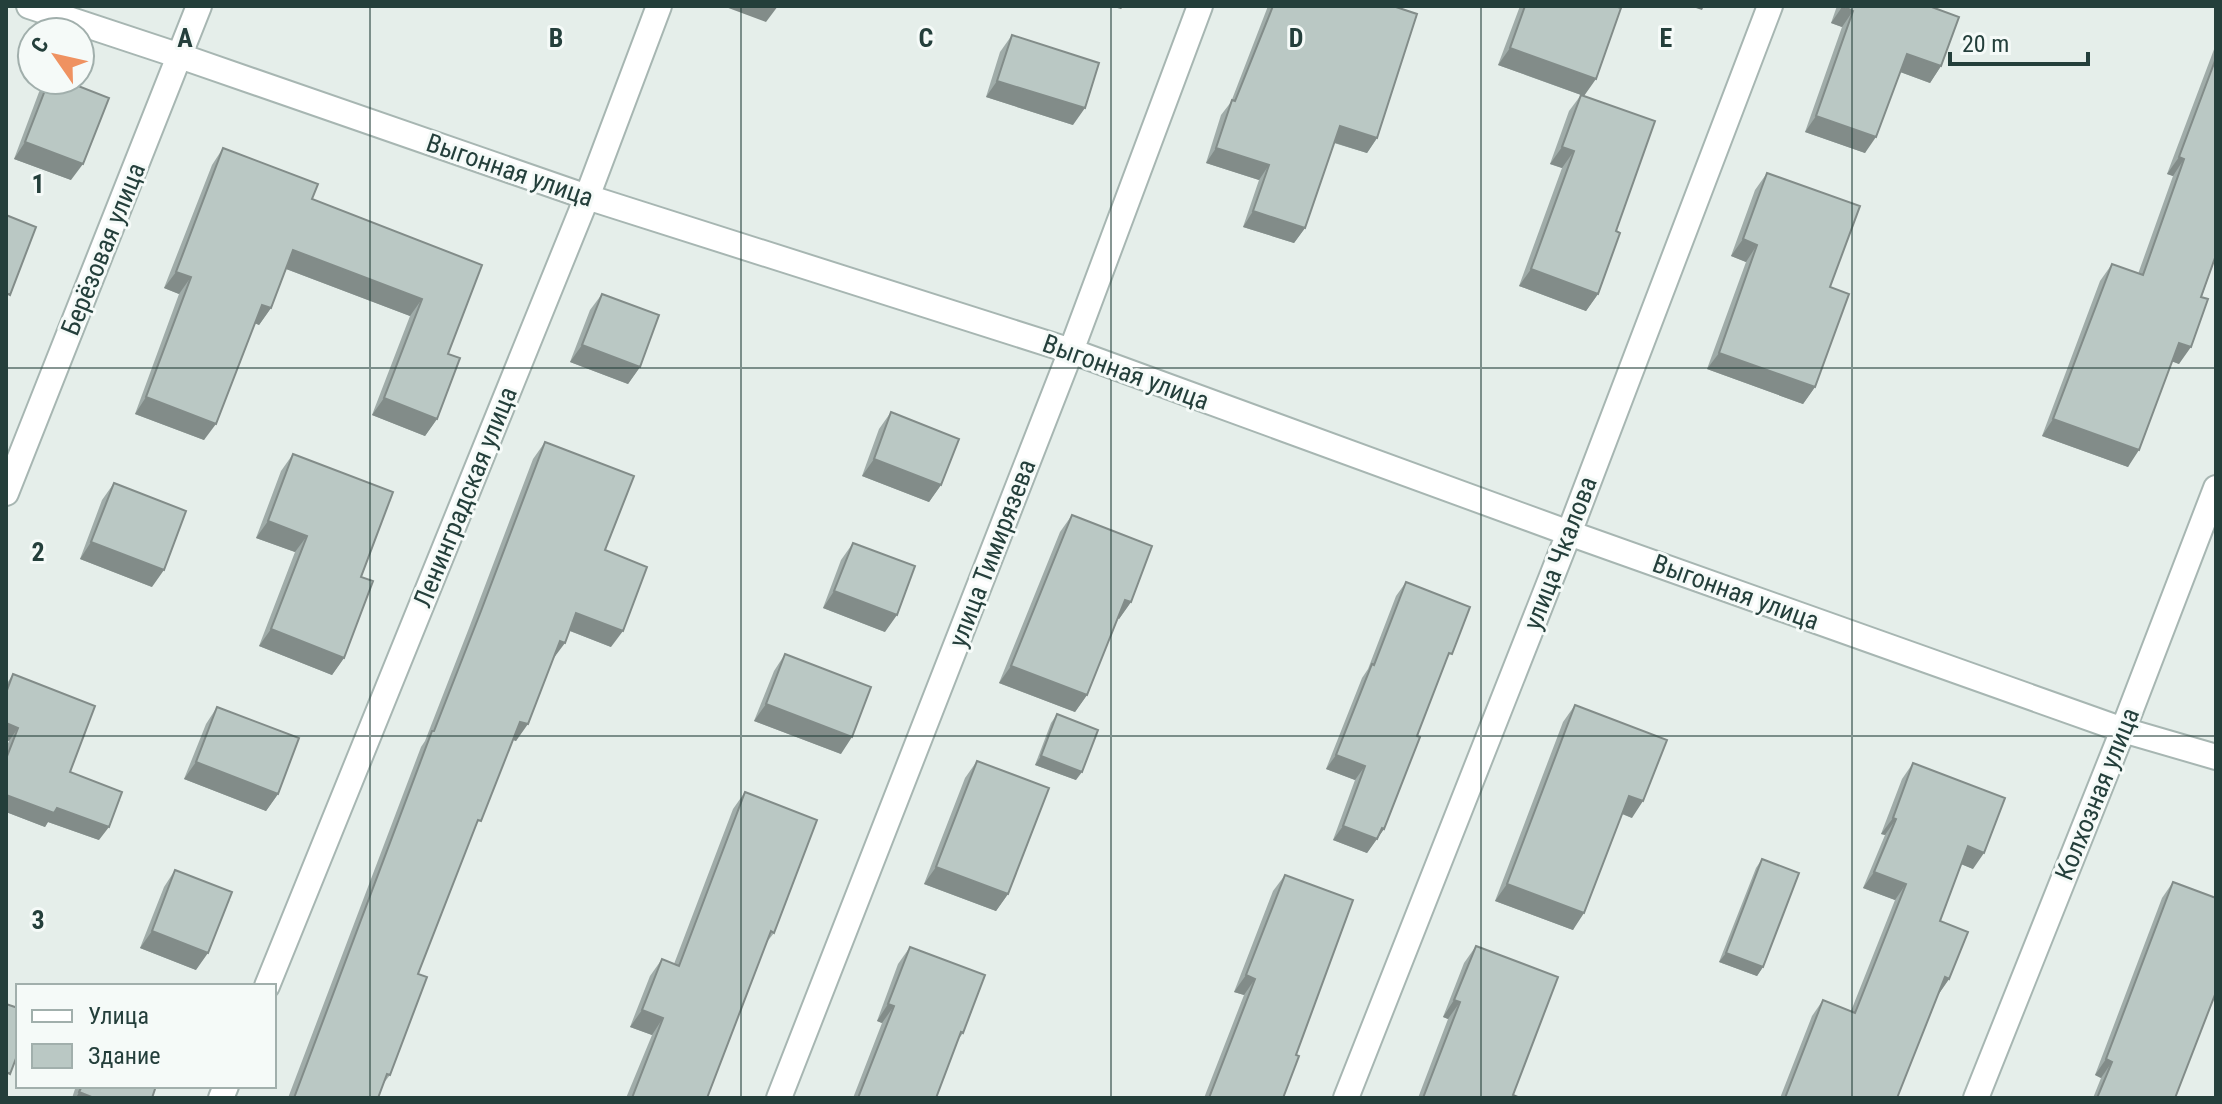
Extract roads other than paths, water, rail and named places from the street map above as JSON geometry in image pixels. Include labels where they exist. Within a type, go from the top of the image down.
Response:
[{"type":"street","name":"Выгонная улица","points":[[29,6],[587,197],[1071,351],[1569,533],[2123,730],[2216,757]]},
{"type":"street","name":"Берёзовая улица","points":[[6,493],[199,6]]},
{"type":"street","name":"Ленинградская улица","points":[[268,984],[587,197],[659,6]]},
{"type":"street","name":"улица Тимирязева","points":[[779,1098],[1071,351],[1200,6]]},
{"type":"street","name":"улица Чкалова","points":[[1346,1098],[1569,533],[1770,6]]},
{"type":"street","name":"Колхозная улица","points":[[1976,1098],[2216,488]]}]
